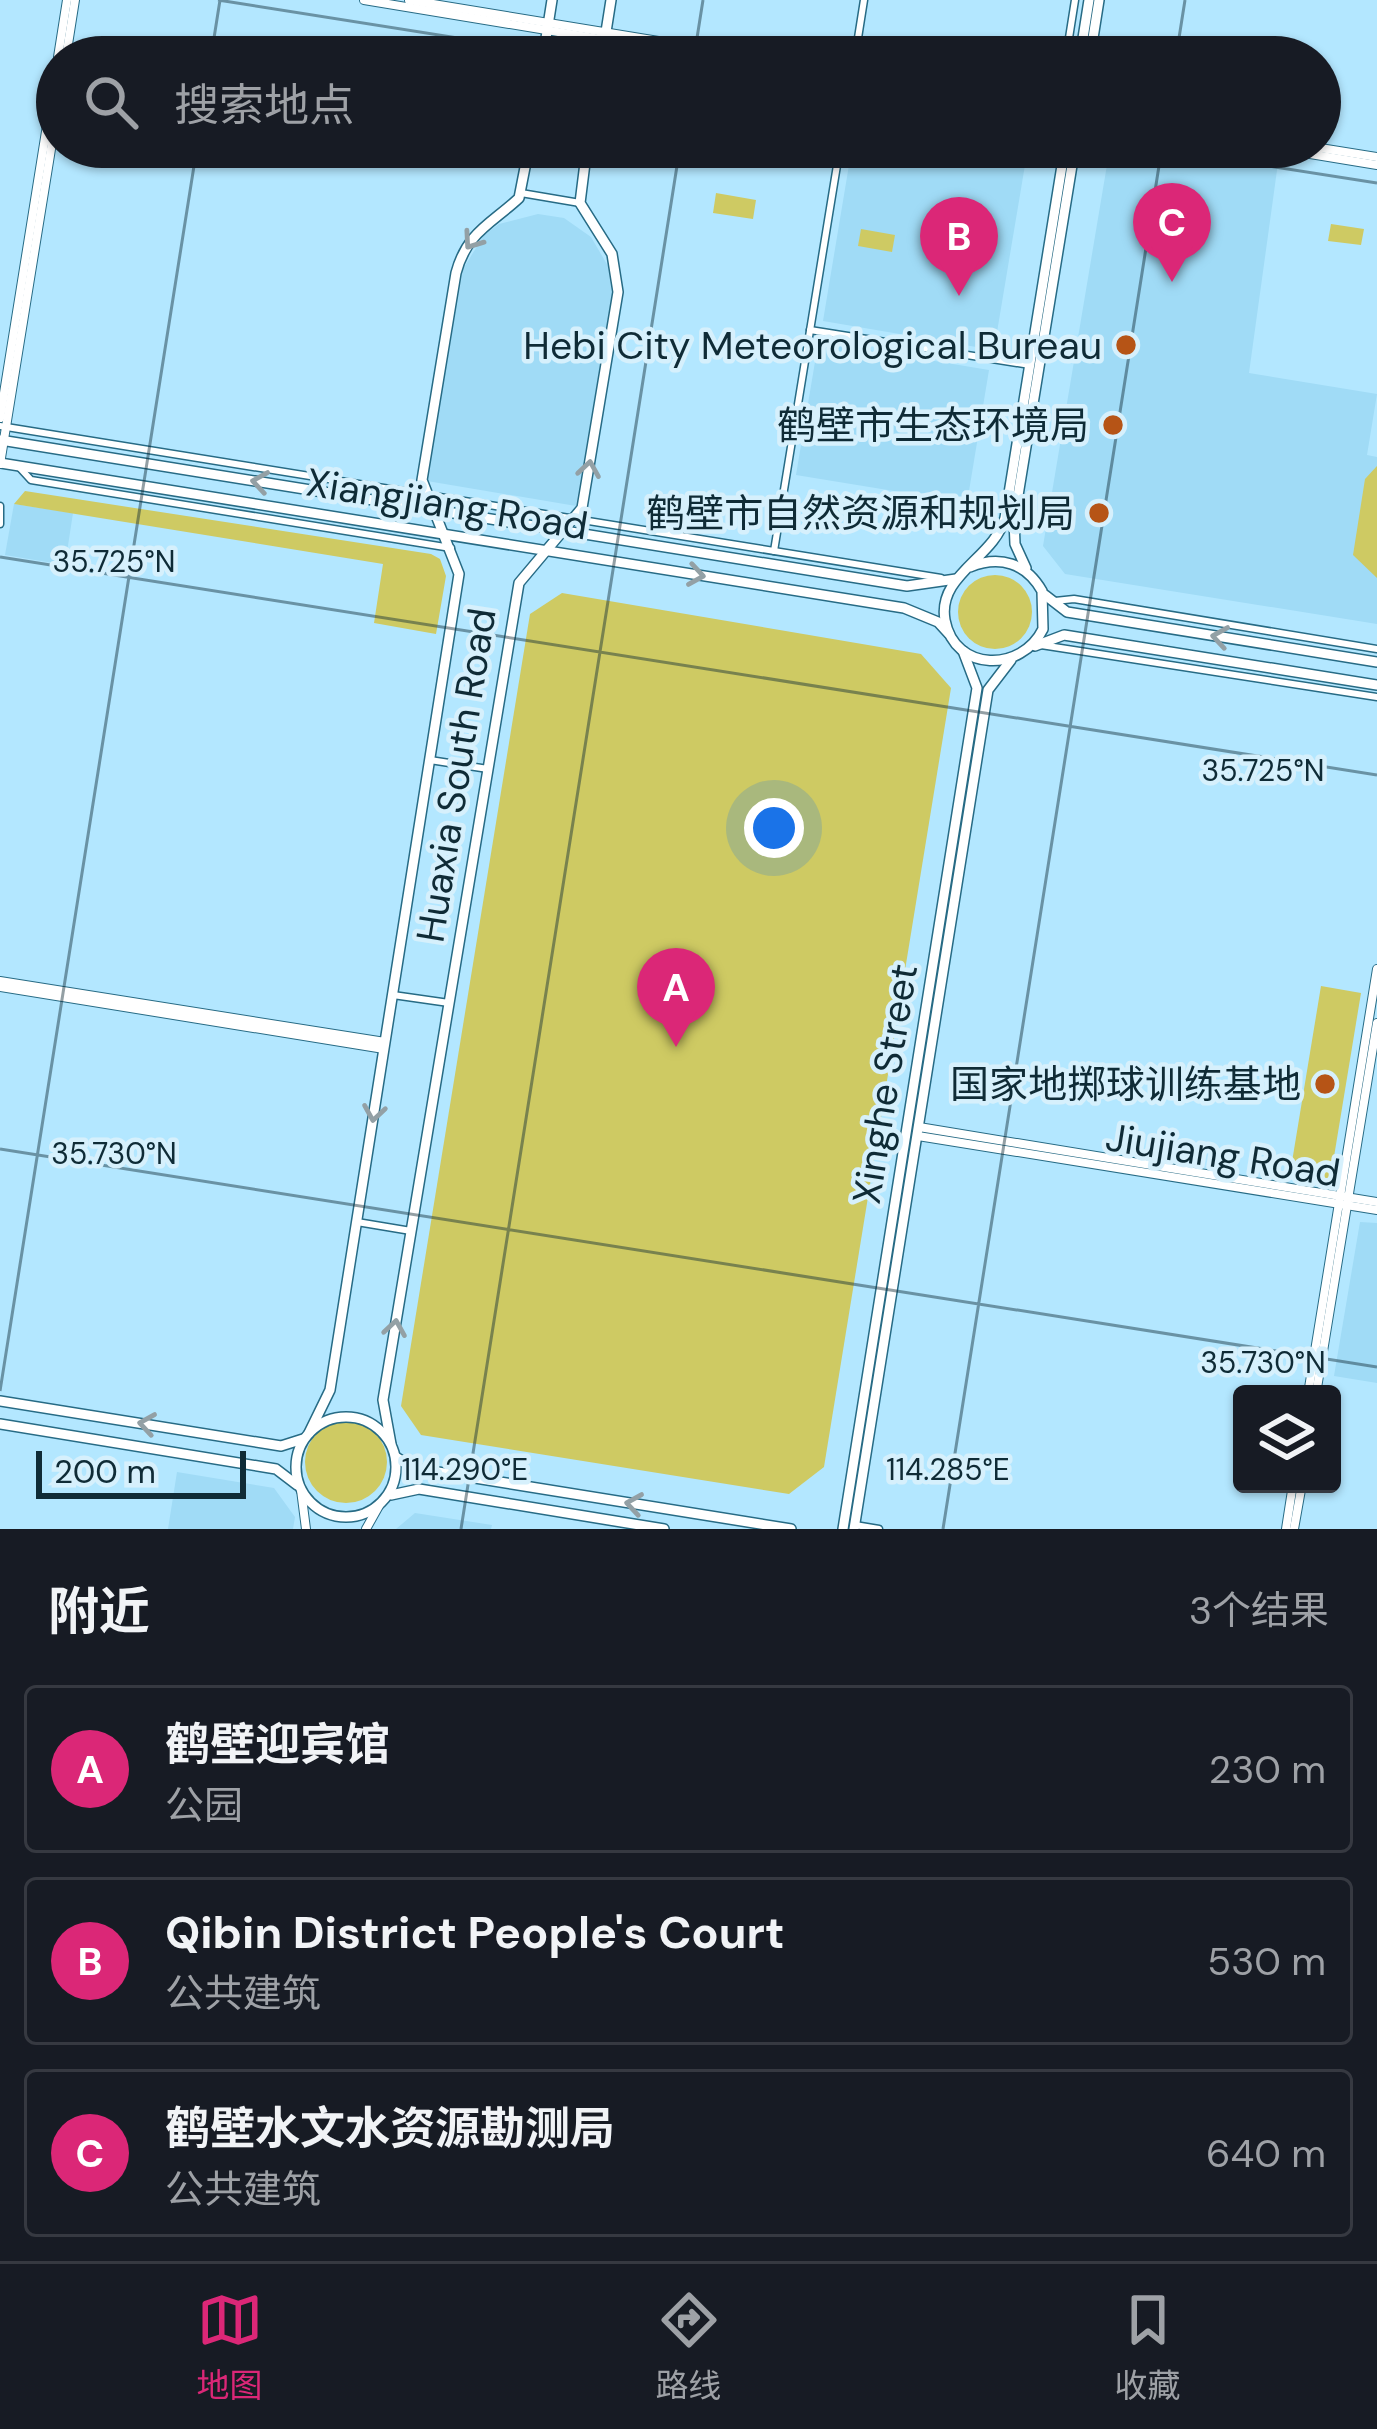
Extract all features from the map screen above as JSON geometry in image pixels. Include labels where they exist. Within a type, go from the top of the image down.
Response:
[{"type":"main road","points":[[547,36],[553,0]]},
{"type":"main road","points":[[605,36],[611,0]]},
{"type":"main road","points":[[1083,36],[1089,0]]},
{"type":"main road","points":[[1093,36],[1099,0]]},
{"type":"main road","points":[[521,193],[525,168]]},
{"type":"main road","points":[[575,518],[582,508],[618,292],[612,254],[580,202],[584,168]]},
{"type":"main road","points":[[1062,168],[1001,531],[956,579],[945,604],[950,634],[963,651],[989,662],[1011,660],[1064,635],[1377,685]]},
{"type":"main road","points":[[1072,168],[1014,520],[1015,544],[1028,573],[1067,612],[1377,662]]},
{"type":"main road","name":"Huaxia South Road","points":[[306,1436],[330,1390],[459,574],[422,480],[460,257],[479,227],[521,193]]},
{"type":"main road","name":"Xiangjiang Road","points":[[2,440],[907,586],[956,579]]},
{"type":"main road","name":"Xiangjiang Road","points":[[0,464],[904,608],[938,622],[950,634]]},
{"type":"main road","name":"Huaxia South Road","points":[[391,1444],[382,1400],[519,584],[575,518]]},
{"type":"main road","points":[[970,567],[1000,561],[1028,573]]},
{"type":"main road","points":[[1034,646],[1045,622],[1046,596]]},
{"type":"main road","name":"Xinghe Street","points":[[850,1528],[977,688],[963,651]]},
{"type":"main road","name":"Xinghe Street","points":[[850,1528],[919,1132],[988,690],[1011,660]]},
{"type":"main road","points":[[0,1401],[280,1446],[330,1419],[356,1417],[379,1428],[396,1457],[394,1483],[383,1501]]},
{"type":"main road","points":[[0,1424],[277,1468],[315,1507],[336,1516],[359,1516],[406,1488],[664,1529]]},
{"type":"main road","points":[[301,1489],[296,1464],[306,1436]]},
{"type":"main road","points":[[396,1457],[413,1468],[791,1529]]},
{"type":"street","points":[[64,36],[71,0]]},
{"type":"street","points":[[364,0],[605,36]]},
{"type":"street","points":[[409,0],[548,27]]},
{"type":"street","points":[[858,36],[864,0]]},
{"type":"street","points":[[1070,36],[1076,0]]},
{"type":"street","points":[[1341,153],[1377,161]]},
{"type":"street","points":[[1341,156],[1377,161]]},
{"type":"street","points":[[0,464],[2,424],[43,168]]},
{"type":"street","points":[[2,424],[47,168]]},
{"type":"street","points":[[774,551],[837,168]]},
{"type":"street","points":[[521,193],[580,202]]},
{"type":"street","points":[[810,330],[1030,365]]},
{"type":"street","points":[[2,424],[956,579]]},
{"type":"street","points":[[17,465],[31,480],[452,548]]},
{"type":"street","points":[[0,506],[0,524]]},
{"type":"street","points":[[1046,596],[1377,649]]},
{"type":"street","points":[[1034,646],[1377,697]]},
{"type":"street","points":[[430,760],[488,769]]},
{"type":"street","points":[[1344,1200],[1377,969]]},
{"type":"street","points":[[0,984],[385,1046]]},
{"type":"street","points":[[393,994],[449,1004]]},
{"type":"street","points":[[1313,1385],[1377,1023]]},
{"type":"street","name":"Jiujiang Road","points":[[919,1132],[1377,1206]]},
{"type":"street","points":[[357,1222],[411,1232]]},
{"type":"street","points":[[301,1489],[306,1529]]},
{"type":"street","points":[[1290,1529],[1296,1493]]},
{"type":"street","points":[[366,1529],[383,1501]]},
{"type":"street","points":[[850,1528],[879,1529]]},
{"type":"shaded area","points":[[848,168],[1024,168],[994,350],[823,321]]},
{"type":"shaded area","points":[[1106,168],[1277,168],[1249,373],[1377,394],[1367,455],[1377,457],[1377,624],[1065,574],[1043,546]]},
{"type":"shaded area","points":[[716,193],[756,200],[753,219],[713,213]]},
{"type":"shaded area","points":[[538,214],[564,218],[591,237],[608,266],[612,294],[576,506],[427,481],[463,269],[484,235],[499,224]]},
{"type":"shaded area","points":[[1331,224],[1364,229],[1361,245],[1328,241]]},
{"type":"shaded area","points":[[861,229],[895,235],[892,252],[858,246]]},
{"type":"shaded area","points":[[826,343],[989,370],[967,503],[796,475],[816,356]]},
{"type":"shaded area","points":[[1377,466],[1377,578],[1353,555],[1365,479]]},
{"type":"shaded area","points":[[25,491],[431,554],[440,559],[446,576],[436,634],[374,623],[383,564],[14,504]]},
{"type":"shaded area","points":[[14,504],[73,513],[65,565],[5,555]]},
{"type":"shaded area","points":[[995,575],[1021,586],[1032,612],[1021,638],[995,649],[969,638],[958,612],[969,586]]},
{"type":"shaded area","points":[[562,593],[921,654],[951,688],[824,1467],[789,1494],[421,1435],[401,1406],[530,614]]},
{"type":"shaded area","name":"国家地掷球训练基地","points":[[1321,986],[1361,993],[1330,1181],[1290,1174]]},
{"type":"shaded area","points":[[1360,1222],[1377,1223],[1377,1383],[1334,1376]]},
{"type":"shaded area","points":[[346,1421],[375,1433],[387,1462],[375,1491],[346,1503],[317,1491],[305,1462],[317,1433]]},
{"type":"shaded area","points":[[177,1472],[274,1488],[295,1517],[293,1529],[168,1529]]},
{"type":"shaded area","points":[[415,1513],[492,1525],[491,1529],[396,1529]]},
{"type":"place","name":"鹤壁水文水资源勘测局","points":[[1172,282]]},
{"type":"place","name":"Qibin District People's Court","points":[[959,296]]},
{"type":"place","name":"Hebi City Meteorological Bureau","points":[[1126,345]]},
{"type":"place","name":"鹤壁市生态环境局","points":[[1113,425]]},
{"type":"place","name":"鹤壁市自然资源和规划局","points":[[1099,513]]},
{"type":"place","name":"鹤壁迎宾馆","points":[[676,1047]]},
{"type":"place","name":"国家地掷球训练基地","points":[[1325,1084]]}]
